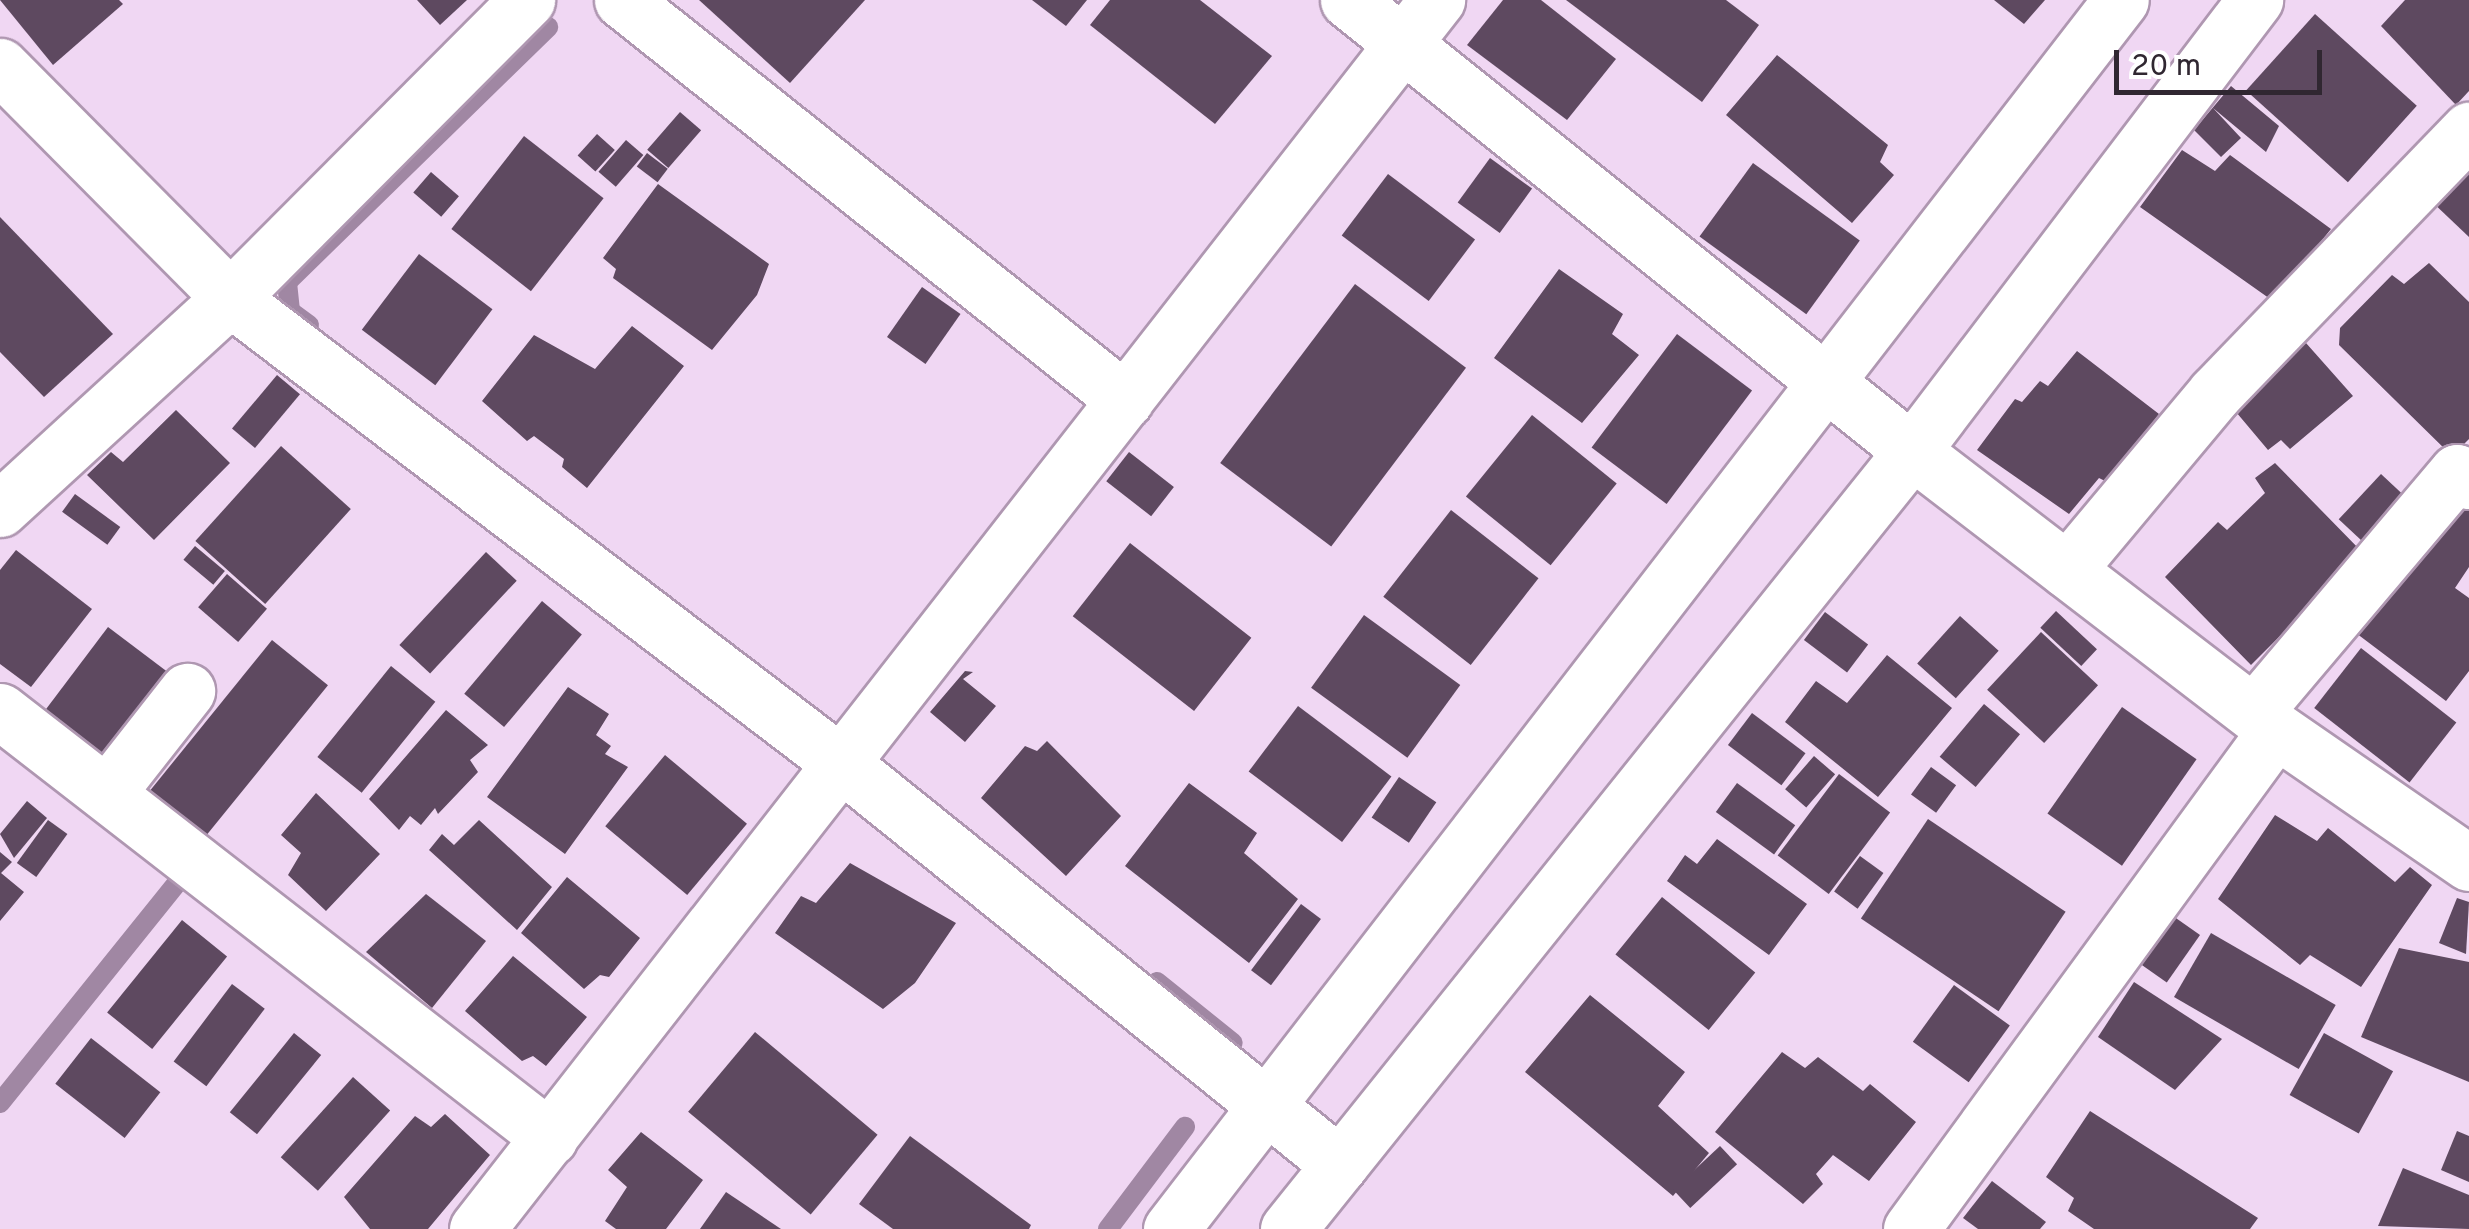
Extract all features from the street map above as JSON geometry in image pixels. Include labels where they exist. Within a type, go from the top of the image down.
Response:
[{"type":"street","points":[[0,509],[230,298],[527,0]]},
{"type":"street","points":[[622,0],[1126,400]]},
{"type":"street","points":[[1348,0],[1421,21],[1826,381],[1912,451],[2265,721],[2469,863]]},
{"type":"street","points":[[1171,1229],[2121,0]]},
{"type":"street","points":[[1288,1229],[1912,451],[2255,0]]},
{"type":"street","points":[[477,1229],[1421,21]]},
{"type":"street","points":[[0,66],[230,298],[842,764],[1340,1165]]},
{"type":"street","points":[[2067,570],[2215,393],[2469,130]]},
{"type":"street","points":[[1911,1229],[2265,721],[2457,472],[2469,481]]},
{"type":"street","points":[[107,793],[187,691]]},
{"type":"street","points":[[0,710],[550,1138]]},
{"type":"building","points":[[0,0],[119,0],[123,4],[53,65]]},
{"type":"building","points":[[417,0],[467,0],[440,25]]},
{"type":"building","points":[[699,0],[865,0],[790,83]]},
{"type":"building","points":[[1032,0],[1087,0],[1066,26]]},
{"type":"building","points":[[1110,0],[1200,0],[1272,56],[1215,124],[1090,25]]},
{"type":"building","points":[[1503,0],[1541,0],[1616,59],[1567,120],[1467,45]]},
{"type":"building","points":[[1566,0],[1726,0],[1759,25],[1702,102]]},
{"type":"building","points":[[1994,0],[2045,0],[2024,24]]},
{"type":"building","points":[[2405,0],[2469,0],[2469,91],[2456,105],[2381,26]]},
{"type":"building","points":[[2315,14],[2417,106],[2348,182],[2246,91]]},
{"type":"building","points":[[1777,55],[1888,145],[1880,162],[1894,175],[1852,223],[1726,115]]},
{"type":"building","points":[[2231,86],[2279,126],[2266,152],[2213,108],[2241,138],[2221,157],[2194,130]]},
{"type":"building","points":[[680,112],[701,130],[668,168],[647,150]]},
{"type":"building","points":[[597,134],[615,150],[595,172],[578,156]]},
{"type":"building","points":[[524,136],[604,198],[531,291],[451,229]]},
{"type":"building","points":[[626,140],[643,155],[616,187],[598,172]]},
{"type":"building","points":[[2182,150],[2215,171],[2230,155],[2331,229],[2273,301],[2140,207]]},
{"type":"building","points":[[647,153],[668,169],[658,182],[637,167]]},
{"type":"building","points":[[2469,157],[2469,237],[2429,199]]},
{"type":"building","points":[[1490,158],[1532,189],[1500,233],[1458,202]]},
{"type":"building","points":[[1753,163],[1860,241],[1806,314],[1700,237]]},
{"type":"building","points":[[431,172],[459,196],[441,217],[413,192]]},
{"type":"building","points":[[1388,174],[1475,240],[1429,301],[1342,235]]},
{"type":"building","points":[[658,184],[769,264],[757,295],[712,350],[613,278],[616,269],[603,258]]},
{"type":"building","points":[[0,217],[113,334],[44,397],[0,352]]},
{"type":"building","points":[[419,254],[492,309],[435,385],[362,330]]},
{"type":"building","points":[[2429,263],[2469,302],[2469,439],[2452,456],[2339,345],[2340,328],[2392,275],[2404,284]]},
{"type":"building","points":[[1559,269],[1623,314],[1612,334],[1639,355],[1582,423],[1494,358]]},
{"type":"building","points":[[1355,284],[1466,368],[1331,547],[1220,463]]},
{"type":"building","points":[[922,287],[961,314],[926,364],[887,337]]},
{"type":"building","points":[[632,326],[684,366],[587,488],[562,467],[564,459],[534,436],[527,441],[482,401],[534,335],[595,369]]},
{"type":"building","points":[[1677,334],[1752,391],[1667,504],[1592,447]]},
{"type":"building","points":[[2306,343],[2353,396],[2290,449],[2281,440],[2268,450],[2231,406]]},
{"type":"building","points":[[2077,351],[2159,414],[2107,482],[2099,478],[2069,514],[1977,450],[2015,399],[2022,402],[2040,381],[2048,386]]},
{"type":"building","points":[[277,375],[300,394],[255,448],[232,429]]},
{"type":"building","points":[[176,410],[230,463],[154,540],[87,475],[111,452],[123,462]]},
{"type":"building","points":[[1532,415],[1617,484],[1551,565],[1466,497]]},
{"type":"building","points":[[281,446],[351,509],[265,604],[195,541]]},
{"type":"building","points":[[1129,452],[1174,487],[1151,516],[1106,481]]},
{"type":"building","points":[[2275,463],[2363,553],[2251,665],[2165,577],[2218,522],[2227,530],[2265,493],[2255,478]]},
{"type":"building","points":[[2381,474],[2411,502],[2369,547],[2339,519]]},
{"type":"building","points":[[2455,493],[2469,503],[2469,567],[2455,588],[2469,598],[2469,671],[2446,701],[2344,624]]},
{"type":"building","points":[[75,494],[120,527],[107,545],[62,512]]},
{"type":"building","points":[[1451,510],[1538,578],[1471,665],[1383,597]]},
{"type":"building","points":[[1130,543],[1251,638],[1194,711],[1073,616]]},
{"type":"building","points":[[195,546],[225,571],[213,585],[183,560]]},
{"type":"building","points":[[16,550],[92,609],[31,687],[0,664],[0,570]]},
{"type":"building","points":[[486,552],[517,581],[430,674],[399,645]]},
{"type":"building","points":[[227,574],[267,609],[238,642],[198,607]]},
{"type":"building","points":[[542,601],[582,634],[504,727],[464,694]]},
{"type":"building","points":[[2056,611],[2097,649],[2081,666],[2040,628]]},
{"type":"building","points":[[1825,612],[1868,644],[1847,672],[1804,640]]},
{"type":"building","points":[[1364,615],[1460,685],[1407,758],[1311,688]]},
{"type":"building","points":[[1960,616],[1999,651],[1956,698],[1917,664]]},
{"type":"building","points":[[108,627],[170,674],[107,758],[45,711]]},
{"type":"building","points":[[2041,632],[2098,685],[2044,743],[1987,690]]},
{"type":"building","points":[[272,640],[328,685],[205,837],[149,792]]},
{"type":"building","points":[[2361,648],[2456,722],[2410,782],[2314,708]]},
{"type":"building","points":[[1887,655],[1952,708],[1878,797],[1785,722],[1816,681],[1847,703]]},
{"type":"building","points":[[391,666],[435,702],[362,793],[317,757]]},
{"type":"building","points":[[965,671],[973,672],[963,679],[996,706],[965,742],[930,712]]},
{"type":"building","points":[[568,687],[609,714],[596,735],[611,746],[605,754],[628,767],[565,854],[487,797]]},
{"type":"building","points":[[1984,704],[2020,734],[1976,787],[1940,757]]},
{"type":"building","points":[[1298,706],[1391,776],[1342,842],[1249,771]]},
{"type":"building","points":[[2122,707],[2197,759],[2122,866],[2047,813]]},
{"type":"building","points":[[446,710],[488,745],[470,760],[478,772],[438,814],[435,808],[421,825],[410,816],[399,830],[369,799]]},
{"type":"building","points":[[1752,713],[1806,753],[1781,785],[1728,745]]},
{"type":"building","points":[[1047,741],[1121,816],[1066,876],[981,798],[1025,746],[1037,751]]},
{"type":"building","points":[[665,755],[747,824],[687,895],[605,826]]},
{"type":"building","points":[[1814,756],[1835,774],[1806,808],[1785,789]]},
{"type":"building","points":[[1931,767],[1956,785],[1936,813],[1911,795]]},
{"type":"building","points":[[1839,774],[1890,813],[1829,894],[1778,855]]},
{"type":"building","points":[[1399,777],[1436,802],[1409,843],[1372,818]]},
{"type":"building","points":[[1189,783],[1257,833],[1244,853],[1298,899],[1249,963],[1125,866]]},
{"type":"building","points":[[1737,783],[1795,825],[1774,854],[1716,812]]},
{"type":"building","points":[[316,793],[380,854],[326,911],[288,875],[301,853],[281,835]]},
{"type":"building","points":[[27,801],[47,818],[14,858],[0,834]]},
{"type":"building","points":[[2275,815],[2317,841],[2328,828],[2395,882],[2410,867],[2432,885],[2361,987],[2310,955],[2300,965],[2218,899]]},
{"type":"building","points":[[1928,819],[2066,912],[1999,1011],[1861,918]]},
{"type":"building","points":[[48,820],[67,834],[36,877],[17,863]]},
{"type":"building","points":[[479,820],[552,887],[517,930],[429,850],[442,834],[454,845]]},
{"type":"building","points":[[1717,839],[1807,904],[1769,955],[1667,881],[1685,855],[1697,864]]},
{"type":"building","points":[[0,852],[12,862],[1,873],[24,892],[0,921]]},
{"type":"building","points":[[1860,856],[1883,873],[1858,909],[1834,892]]},
{"type":"building","points":[[850,863],[956,923],[915,983],[883,1009],[775,933],[801,896],[816,903]]},
{"type":"building","points":[[567,877],[640,938],[609,977],[600,975],[584,989],[521,933]]},
{"type":"building","points":[[426,894],[486,941],[432,1008],[366,952]]},
{"type":"building","points":[[1662,897],[1755,973],[1709,1030],[1615,955]]},
{"type":"building","points":[[2457,898],[2469,902],[2466,954],[2439,943]]},
{"type":"building","points":[[1301,904],[1321,919],[1271,985],[1251,970]]},
{"type":"building","points":[[2173,916],[2200,935],[2167,982],[2140,964]]},
{"type":"building","points":[[182,920],[227,957],[152,1049],[107,1012]]},
{"type":"building","points":[[2211,933],[2336,1005],[2299,1069],[2174,997]]},
{"type":"building","points":[[2399,948],[2469,962],[2469,1082],[2361,1037]]},
{"type":"building","points":[[513,956],[587,1017],[546,1066],[533,1056],[522,1061],[465,1011]]},
{"type":"building","points":[[2134,982],[2222,1039],[2175,1090],[2098,1037]]},
{"type":"building","points":[[232,984],[265,1009],[206,1086],[174,1061]]},
{"type":"building","points":[[1954,985],[2010,1026],[1969,1082],[1913,1042]]},
{"type":"building","points":[[1590,995],[1685,1072],[1658,1106],[1709,1153],[1673,1196],[1525,1072]]},
{"type":"building","points":[[755,1032],[878,1135],[811,1215],[688,1112]]},
{"type":"building","points":[[294,1033],[321,1055],[257,1134],[230,1112]]},
{"type":"building","points":[[2324,1033],[2393,1071],[2359,1133],[2290,1095]]},
{"type":"building","points":[[91,1038],[160,1092],[125,1138],[55,1084]]},
{"type":"building","points":[[1782,1052],[1805,1068],[1818,1057],[1863,1091],[1870,1084],[1916,1122],[1869,1181],[1833,1155],[1816,1174],[1823,1184],[1803,1204],[1715,1132]]},
{"type":"building","points":[[353,1077],[390,1110],[318,1191],[281,1157]]},
{"type":"building","points":[[2090,1111],[2258,1218],[2250,1229],[2094,1229],[2068,1211],[2074,1198],[2046,1177]]},
{"type":"building","points":[[445,1114],[490,1155],[428,1229],[370,1229],[344,1197],[415,1116],[431,1127]]},
{"type":"building","points":[[2457,1131],[2469,1136],[2469,1182],[2441,1170]]},
{"type":"building","points":[[641,1132],[703,1180],[666,1229],[616,1229],[605,1221],[627,1187],[608,1170]]},
{"type":"building","points":[[910,1136],[1031,1225],[1029,1229],[893,1229],[859,1204]]},
{"type":"building","points":[[1720,1146],[1737,1164],[1690,1208],[1673,1190]]},
{"type":"building","points":[[2403,1168],[2469,1195],[2469,1229],[2378,1226]]},
{"type":"building","points":[[1992,1181],[2046,1222],[2040,1229],[1978,1229],[1963,1218]]},
{"type":"building","points":[[726,1192],[781,1229],[700,1229]]},
{"type":"waterway","points":[[309,325],[290,311],[287,282],[548,27]]},
{"type":"waterway","points":[[0,1103],[178,882]]},
{"type":"waterway","points":[[1157,982],[1233,1043]]},
{"type":"waterway","points":[[1108,1229],[1185,1127]]}]
